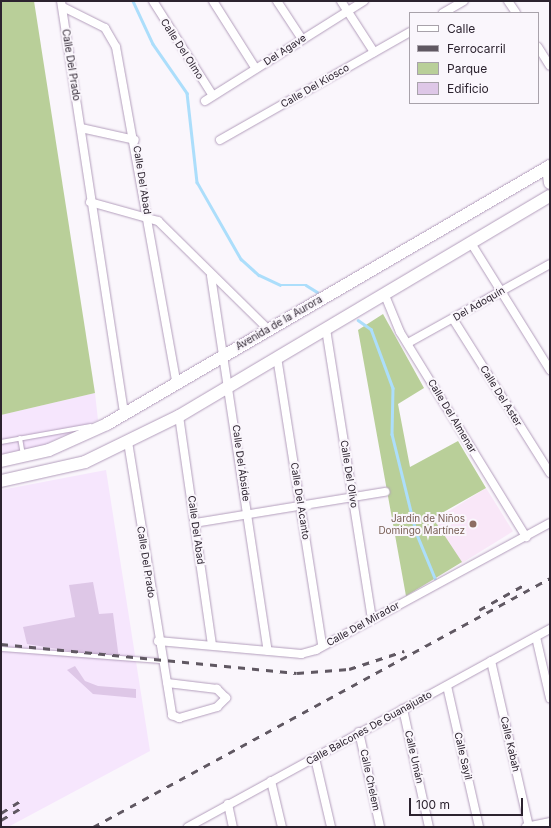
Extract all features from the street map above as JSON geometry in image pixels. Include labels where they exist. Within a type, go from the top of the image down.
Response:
[{"type":"main road","points":[[549,166],[550,183]]},
{"type":"main road","name":"Avenida de la Aurora","points":[[1,461],[72,442],[107,424],[176,382],[549,166]]},
{"type":"main road","points":[[1,481],[73,466],[128,442],[178,416],[277,356],[326,329],[384,293],[550,196]]},
{"type":"street","name":"Calle Del Olmo","points":[[153,1],[213,96]]},
{"type":"street","points":[[213,1],[256,69]]},
{"type":"street","points":[[277,1],[302,39]]},
{"type":"street","points":[[341,1],[374,52]]},
{"type":"street","name":"Del Agave","points":[[205,101],[364,1]]},
{"type":"street","points":[[445,12],[464,1]]},
{"type":"street","points":[[508,1],[515,12]]},
{"type":"street","name":"Calle Del Prado","points":[[62,4],[81,128],[90,202],[124,414]]},
{"type":"street","name":"Calle Del Abad","points":[[62,4],[99,24],[111,36],[135,140],[176,382]]},
{"type":"street","name":"Calle Del Kiosco","points":[[220,140],[409,33]]},
{"type":"street","points":[[539,49],[550,66]]},
{"type":"street","points":[[81,128],[135,140]]},
{"type":"street","points":[[90,202],[147,215],[171,233],[211,276],[268,329]]},
{"type":"street","points":[[471,243],[500,292],[550,370]]},
{"type":"street","name":"Del Adoquín","points":[[408,344],[500,292],[549,268]]},
{"type":"street","name":"Calle Del Ábside","points":[[211,276],[229,385],[268,651]]},
{"type":"street","name":"Calle Del Almenar","points":[[384,293],[397,326],[526,536]]},
{"type":"street","name":"Calle Del Aster","points":[[452,319],[550,473]]},
{"type":"street","name":"Calle Del Olivo","points":[[326,329],[372,619]]},
{"type":"street","name":"Calle Del Acanto","points":[[277,356],[322,646]]},
{"type":"street","name":"Calle Del Abad","points":[[178,416],[212,645]]},
{"type":"street","name":"Calle Del Prado","points":[[128,442],[158,641],[167,682],[172,715],[176,719],[217,707],[226,698],[217,689],[167,682]]},
{"type":"street","points":[[195,523],[301,504],[384,492]]},
{"type":"street","name":"Calle Del Mirador","points":[[158,641],[305,653],[322,646],[550,523]]},
{"type":"street","name":"Calle Balcones De Guanajuato","points":[[188,827],[271,780],[315,758],[359,732],[403,710],[550,629]]},
{"type":"street","points":[[536,637],[550,695]]},
{"type":"street","name":"Calle Kabah","points":[[491,661],[528,827]]},
{"type":"street","name":"Calle Sayil","points":[[447,686],[479,827]]},
{"type":"street","name":"Calle Umán","points":[[403,710],[429,827]]},
{"type":"street","name":"Calle Chelem","points":[[359,732],[380,827]]},
{"type":"street","points":[[315,758],[331,827]]},
{"type":"street","points":[[271,780],[282,827]]},
{"type":"street","points":[[228,804],[233,827]]},
{"type":"street","points":[[528,827],[550,822]]},
{"type":"lane","points":[[1,442],[107,424]]},
{"type":"lane","points":[[20,438],[24,456]]},
{"type":"lane","points":[[1,649],[162,661]]},
{"type":"shaded area","points":[[95,393],[98,420],[35,449],[1,457],[1,415]]},
{"type":"shaded area","points":[[106,470],[150,751],[8,827],[1,827],[1,490]]},
{"type":"shaded area","name":"Jardin de Niños Domingo Martínez","points":[[486,488],[513,531],[461,564],[434,520]]},
{"type":"green space","points":[[1,1],[34,1],[95,393],[1,415]]},
{"type":"green space","points":[[383,314],[424,388],[398,404],[410,467],[458,441],[486,488],[433,518],[462,562],[406,596],[358,330]]},
{"type":"building","points":[[93,582],[99,614],[113,613],[119,659],[27,644],[23,627],[75,617],[69,585]]},
{"type":"building","points":[[75,666],[85,681],[98,686],[136,689],[136,698],[93,694],[67,670]]},
{"type":"waterway","points":[[133,1],[153,44],[187,93],[197,182],[241,259],[259,275],[280,285],[306,285],[317,292]]},
{"type":"waterway","points":[[358,320],[371,329],[393,388],[392,434],[416,532],[435,578]]},
{"type":"railway","points":[[93,827],[550,578]]},
{"type":"railway","points":[[479,610],[524,585]]},
{"type":"railway","points":[[1,644],[297,673],[349,669],[404,651]]},
{"type":"railway","points":[[1,813],[20,801]]},
{"type":"railway","points":[[1,820],[23,807]]},
{"type":"place","name":"Jardin de Niños Domingo Martínez","points":[[473,524]]}]
